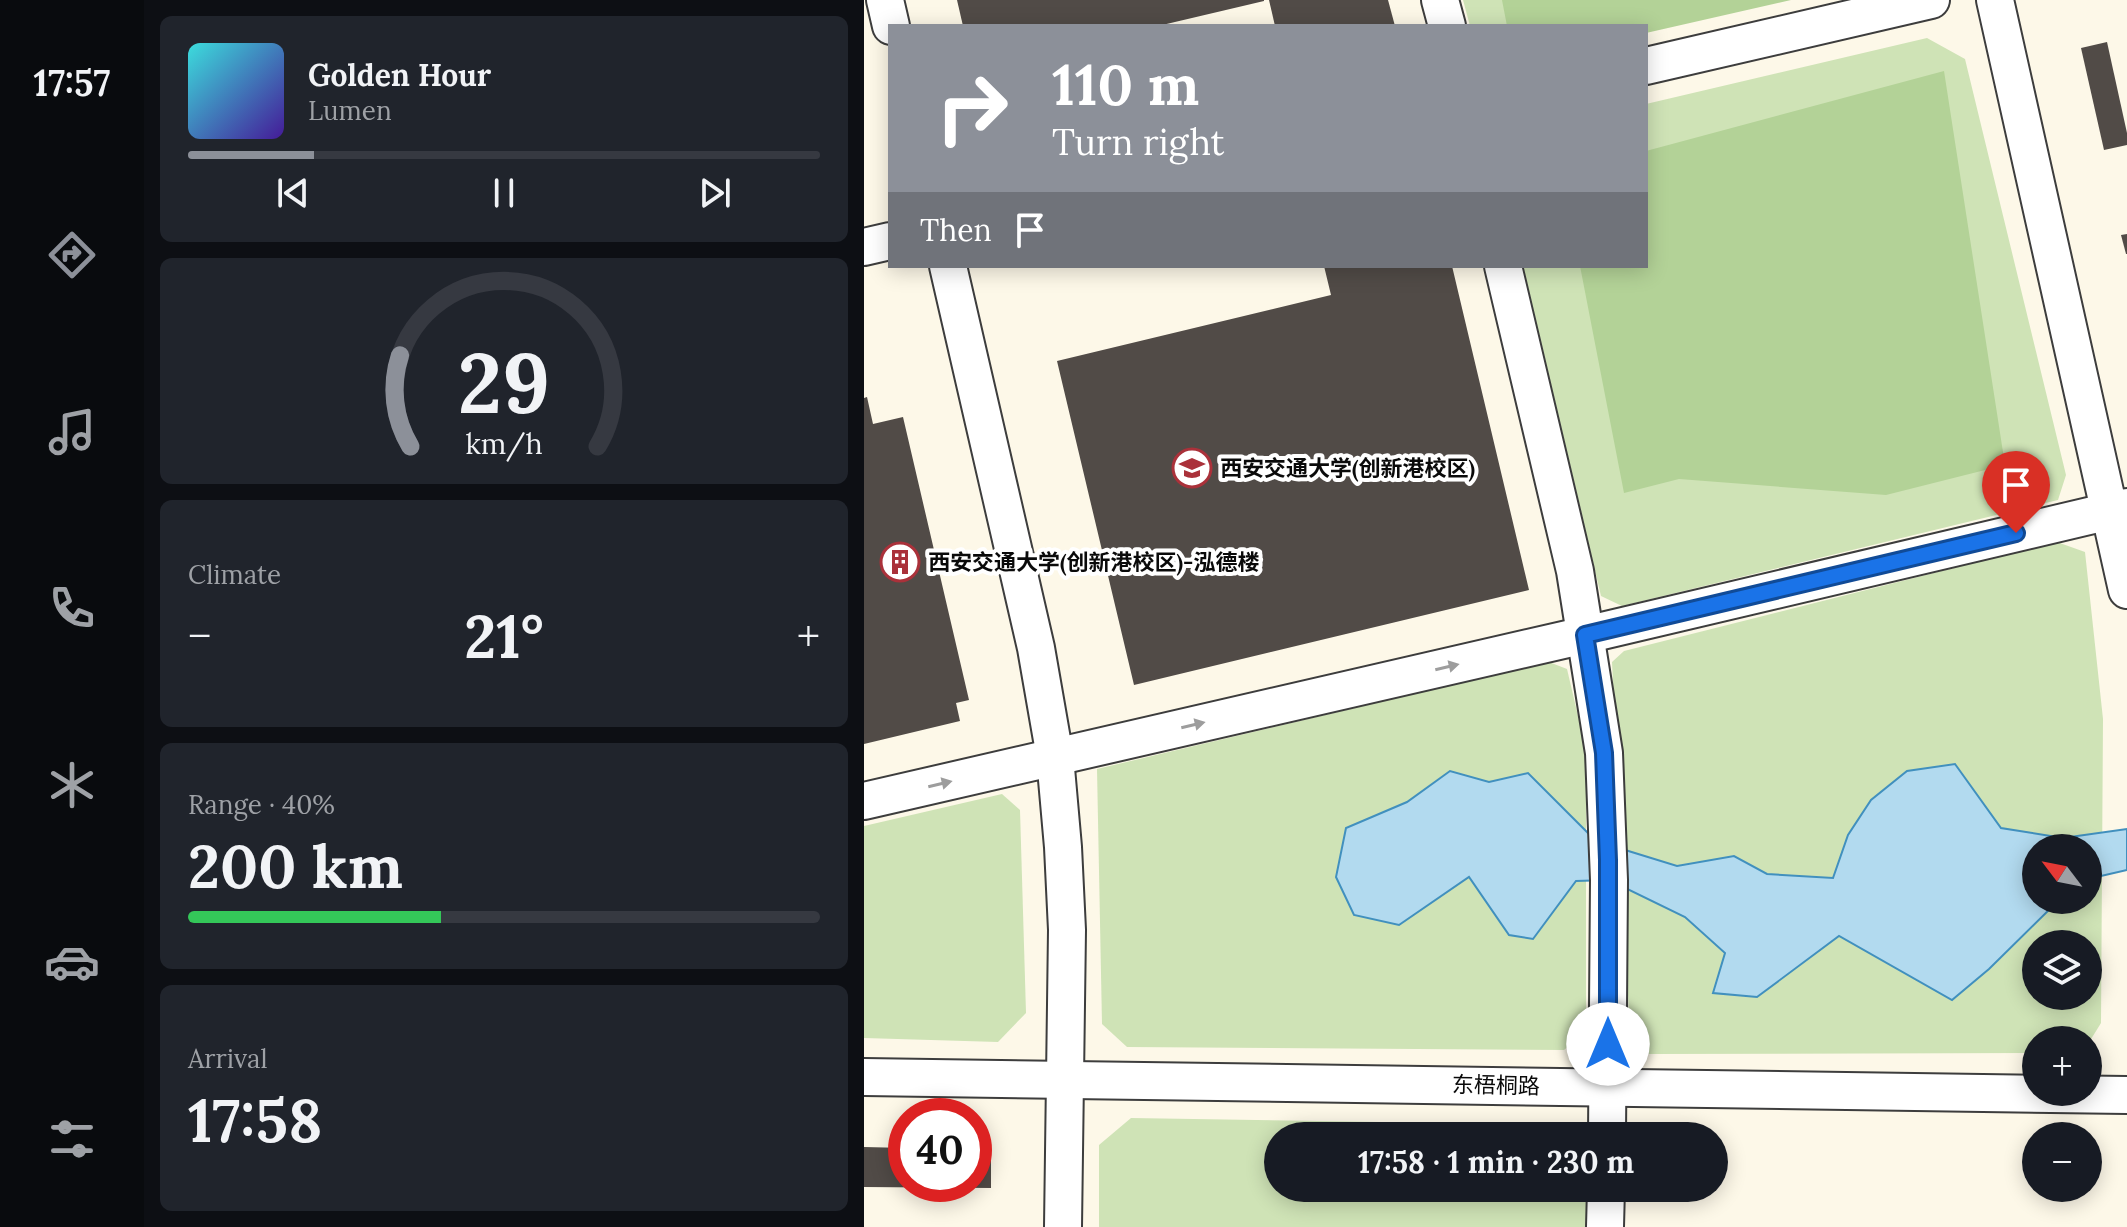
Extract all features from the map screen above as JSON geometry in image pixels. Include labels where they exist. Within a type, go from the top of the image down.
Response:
[{"type":"street","points":[[885,0],[891,24]]},
{"type":"street","points":[[1440,0],[1446,24]]},
{"type":"street","points":[[1648,66],[1931,0]]},
{"type":"street","points":[[1995,0],[2118,509],[2127,590]]},
{"type":"street","points":[[864,247],[888,241]]},
{"type":"street","points":[[948,268],[1036,648],[1055,757],[1067,930],[1063,1227]]},
{"type":"street","points":[[1503,268],[1575,571],[1605,768],[1609,880],[1607,1122]]},
{"type":"street","points":[[864,801],[2118,509]]},
{"type":"street","name":"东梧桐路","points":[[864,1077],[2127,1095]]},
{"type":"street","points":[[1605,1227],[1606,1202]]},
{"type":"green space","points":[[1463,0],[1772,0],[1648,26],[1469,24]]},
{"type":"green space","points":[[1502,0],[1791,0],[1648,33],[1648,24],[1507,24]]},
{"type":"green space","points":[[1927,38],[1965,59],[2066,475],[2058,500],[1622,606],[1601,596],[1523,268],[1648,268],[1648,104]]},
{"type":"green space","points":[[1944,71],[2005,465],[1886,495],[1679,479],[1624,493],[1580,268],[1648,268],[1648,150]]},
{"type":"green space","points":[[2057,542],[2085,552],[2103,719],[2102,871],[2102,834],[2022,834],[2022,914],[2102,914],[2102,930],[2022,930],[2022,1010],[2101,1010],[2099,1026],[2022,1026],[2022,1053],[1649,1054],[1630,1036],[1612,662],[1624,651]]},
{"type":"green space","points":[[1549,662],[1567,669],[1586,750],[1586,1031],[1564,1050],[1127,1047],[1102,1024],[1097,769]]},
{"type":"green space","points":[[1002,794],[1020,810],[1026,1013],[998,1042],[864,1038],[864,826]]},
{"type":"green space","points":[[1131,1118],[1382,1122],[1264,1122],[1264,1202],[1592,1202],[1592,1227],[1099,1227],[1099,1145]]},
{"type":"water","points":[[1955,764],[2001,828],[2038,834],[2022,834],[2022,914],[2045,914],[2029,930],[2022,930],[2022,936],[1952,1000],[1839,936],[1757,997],[1713,993],[1725,953],[1685,917],[1609,880],[1576,881],[1533,939],[1509,935],[1469,877],[1399,925],[1354,915],[1336,877],[1346,828],[1407,802],[1450,771],[1489,782],[1528,773],[1596,841],[1677,866],[1734,856],[1767,874],[1833,878],[1848,835],[1871,800],[1907,771]]},
{"type":"water","points":[[2127,829],[2127,870],[2102,876],[2102,834],[2091,834]]},
{"type":"building","points":[[957,0],[1264,0],[1166,24],[963,24]]},
{"type":"building","points":[[1269,0],[1388,0],[1394,24],[1275,24]]},
{"type":"building","points":[[2107,42],[2127,145],[2104,150],[2081,48]]},
{"type":"building","points":[[2127,234],[2127,254],[2126,254],[2121,235]]},
{"type":"building","points":[[1324,268],[1452,268],[1529,590],[1134,685],[1057,361],[1331,295]]},
{"type":"building","name":"西安交通大学(创新港校区)-泓德楼","points":[[867,397],[873,424],[903,417],[969,700],[956,703],[960,721],[864,744],[864,398]]},
{"type":"building","points":[[864,1147],[888,1148],[888,1187],[864,1187]]},
{"type":"place","name":"西安交通大学(创新港校区)","points":[[1192,468]]},
{"type":"place","name":"西安交通大学(创新港校区)-泓德楼","points":[[900,562]]},
{"type":"route","points":[[1608,1044],[1608,860],[1604,753],[1585,635],[2016,533]]}]
